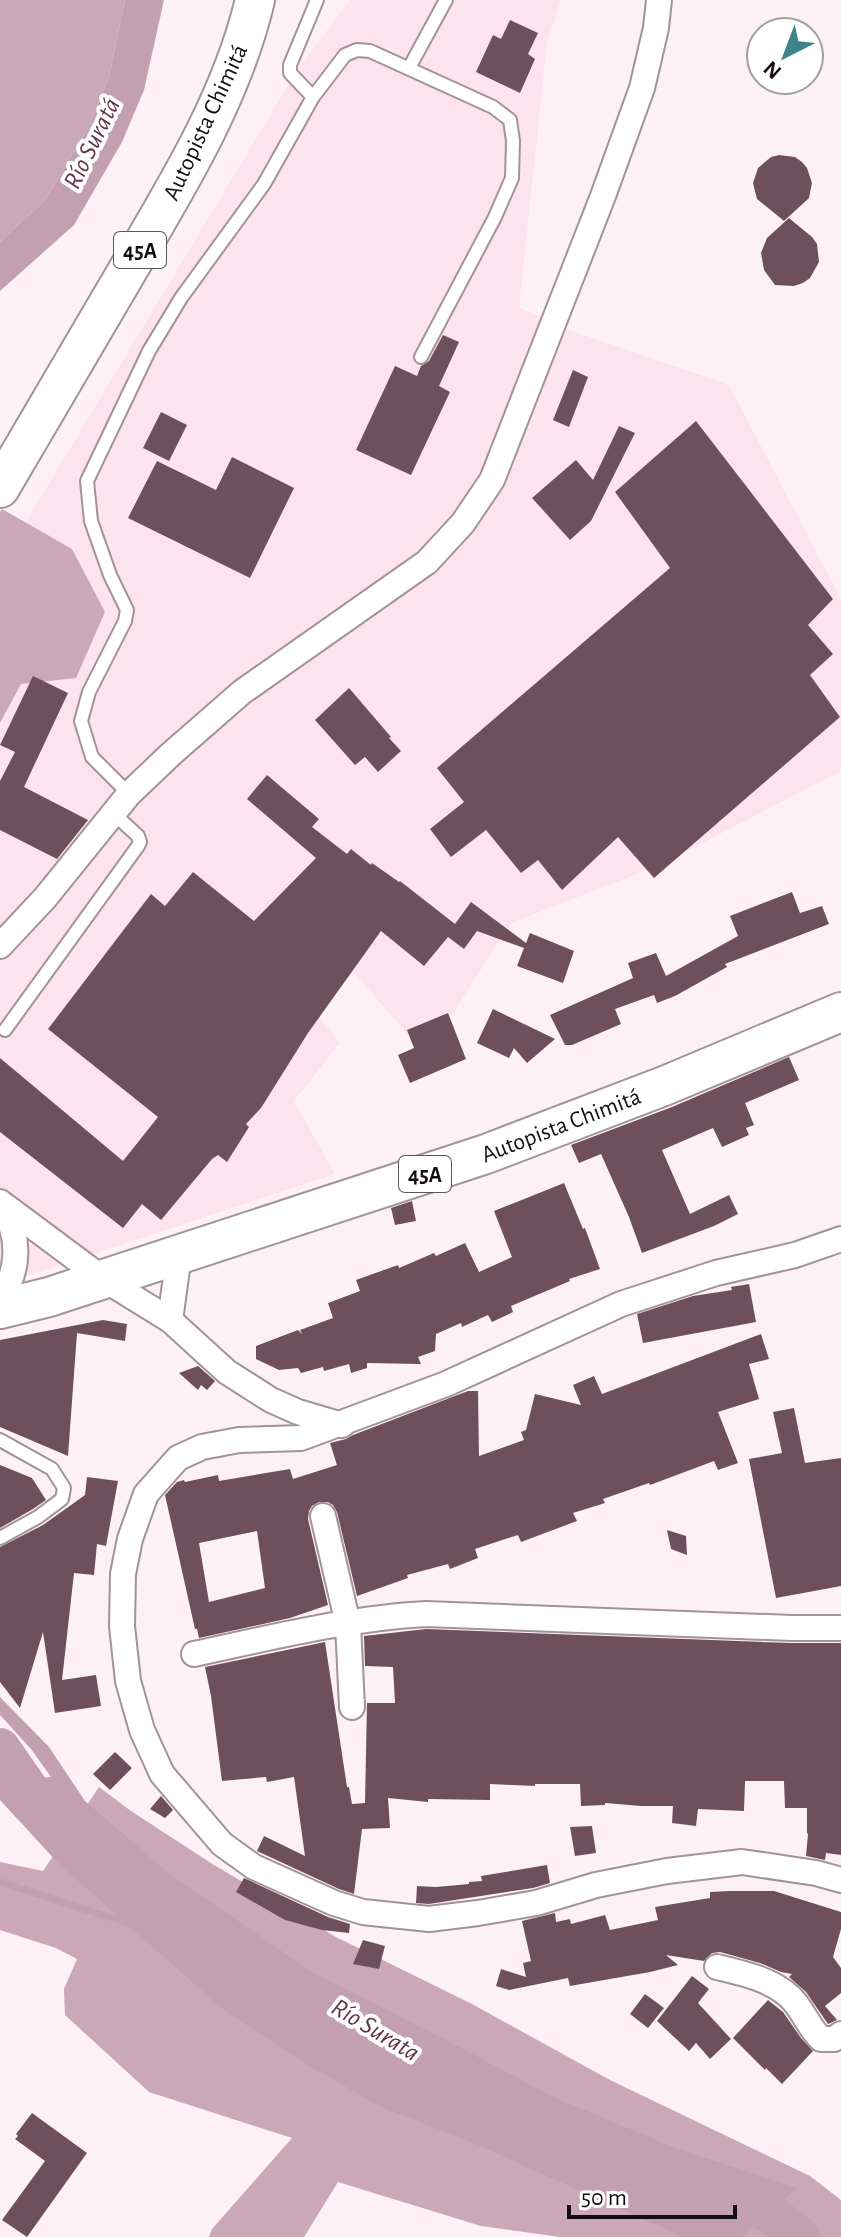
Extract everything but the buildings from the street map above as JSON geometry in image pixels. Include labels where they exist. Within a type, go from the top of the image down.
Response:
[{"type":"highway","name":"Autopista Chimitá","points":[[0,488],[181,180],[226,87],[255,0]]},
{"type":"highway","name":"Autopista Chimitá","points":[[0,1309],[49,1297],[486,1154],[664,1086],[841,1012]]},
{"type":"street","points":[[0,946],[45,898],[129,794],[171,754],[242,692],[427,562],[463,523],[492,480],[603,196],[642,88],[659,0]]},
{"type":"street","points":[[1,1204],[102,1278],[170,1320],[227,1372],[271,1400],[342,1425]]},
{"type":"street","points":[[0,1299],[12,1277],[16,1249],[10,1218],[1,1204]]},
{"type":"street","points":[[841,1239],[795,1255],[716,1273],[621,1304],[446,1384],[370,1411],[342,1425],[301,1438],[239,1440],[202,1447],[178,1458],[146,1494],[130,1539],[123,1574],[122,1626],[128,1681],[142,1730],[162,1774],[222,1844],[254,1867],[334,1903],[363,1912],[429,1919],[536,1903],[596,1885],[667,1871],[742,1862],[816,1873],[841,1880]]},
{"type":"street","points":[[170,1320],[179,1255]]},
{"type":"street","points":[[323,1516],[348,1624],[352,1707]]},
{"type":"street","points":[[194,1654],[390,1616],[430,1614],[841,1628]]},
{"type":"street","points":[[717,1967],[773,1985],[790,1997],[811,2030],[821,2039],[834,2039],[841,2034]]},
{"type":"lane","points":[[313,97],[290,73],[290,65],[317,0]]},
{"type":"lane","points":[[409,68],[446,0]]},
{"type":"lane","points":[[129,794],[92,757],[81,721],[89,692],[125,621],[127,610],[110,575],[91,521],[87,481],[149,351],[173,311],[264,184],[313,97],[345,55],[357,50],[370,51],[409,68],[493,107],[510,120],[512,178],[495,217],[421,357]]},
{"type":"lane","points":[[5,1030],[140,842],[138,836],[113,813]]},
{"type":"lane","points":[[0,1440],[52,1469],[64,1488],[62,1499],[38,1517],[0,1538]]},
{"type":"shaded area","points":[[0,0],[125,0],[109,77],[88,128],[45,200],[0,242]]},
{"type":"shaded area","points":[[350,0],[561,0],[547,43],[519,307],[561,327],[729,385],[841,599],[841,771],[660,865],[511,923],[453,1013],[408,1035],[353,971],[318,1015],[340,1043],[294,1101],[335,1174],[11,1281],[0,1281],[0,565],[298,69]]},
{"type":"shaded area","points":[[2,509],[72,549],[105,612],[76,678],[21,684],[0,723],[0,512]]},
{"type":"shaded area","points":[[99,1787],[214,1865],[336,1937],[472,2004],[610,2080],[810,2176],[841,2200],[841,2237],[560,2237],[481,2226],[338,2182],[304,2237],[209,2237],[212,2229],[292,2138],[149,2092],[65,2015],[64,1989],[77,1959],[56,1948],[0,1930],[0,1862],[43,1871]]},
{"type":"water","name":"Río Suratá","points":[[125,0],[164,0],[144,90],[122,142],[74,225],[0,291],[0,242],[45,200],[88,128],[109,77]]},
{"type":"water","points":[[0,1697],[49,1747],[85,1801],[172,1876],[317,1975],[558,2099],[678,2149],[798,2188],[742,2237],[683,2237],[471,2142],[381,2107],[313,2068],[226,2012],[58,1863],[0,1800],[0,1764],[17,1779],[51,1777],[0,1715]]},
{"type":"water","points":[[769,2213],[799,2237],[789,2237]]},
{"type":"waterway","name":"Río Surata","points":[[0,1748],[37,1801],[60,1816]]},
{"type":"waterway","points":[[0,1882],[131,1924]]},
{"type":"waterway","name":"Río Surata","points":[[722,2190],[769,2213],[800,2237]]}]
